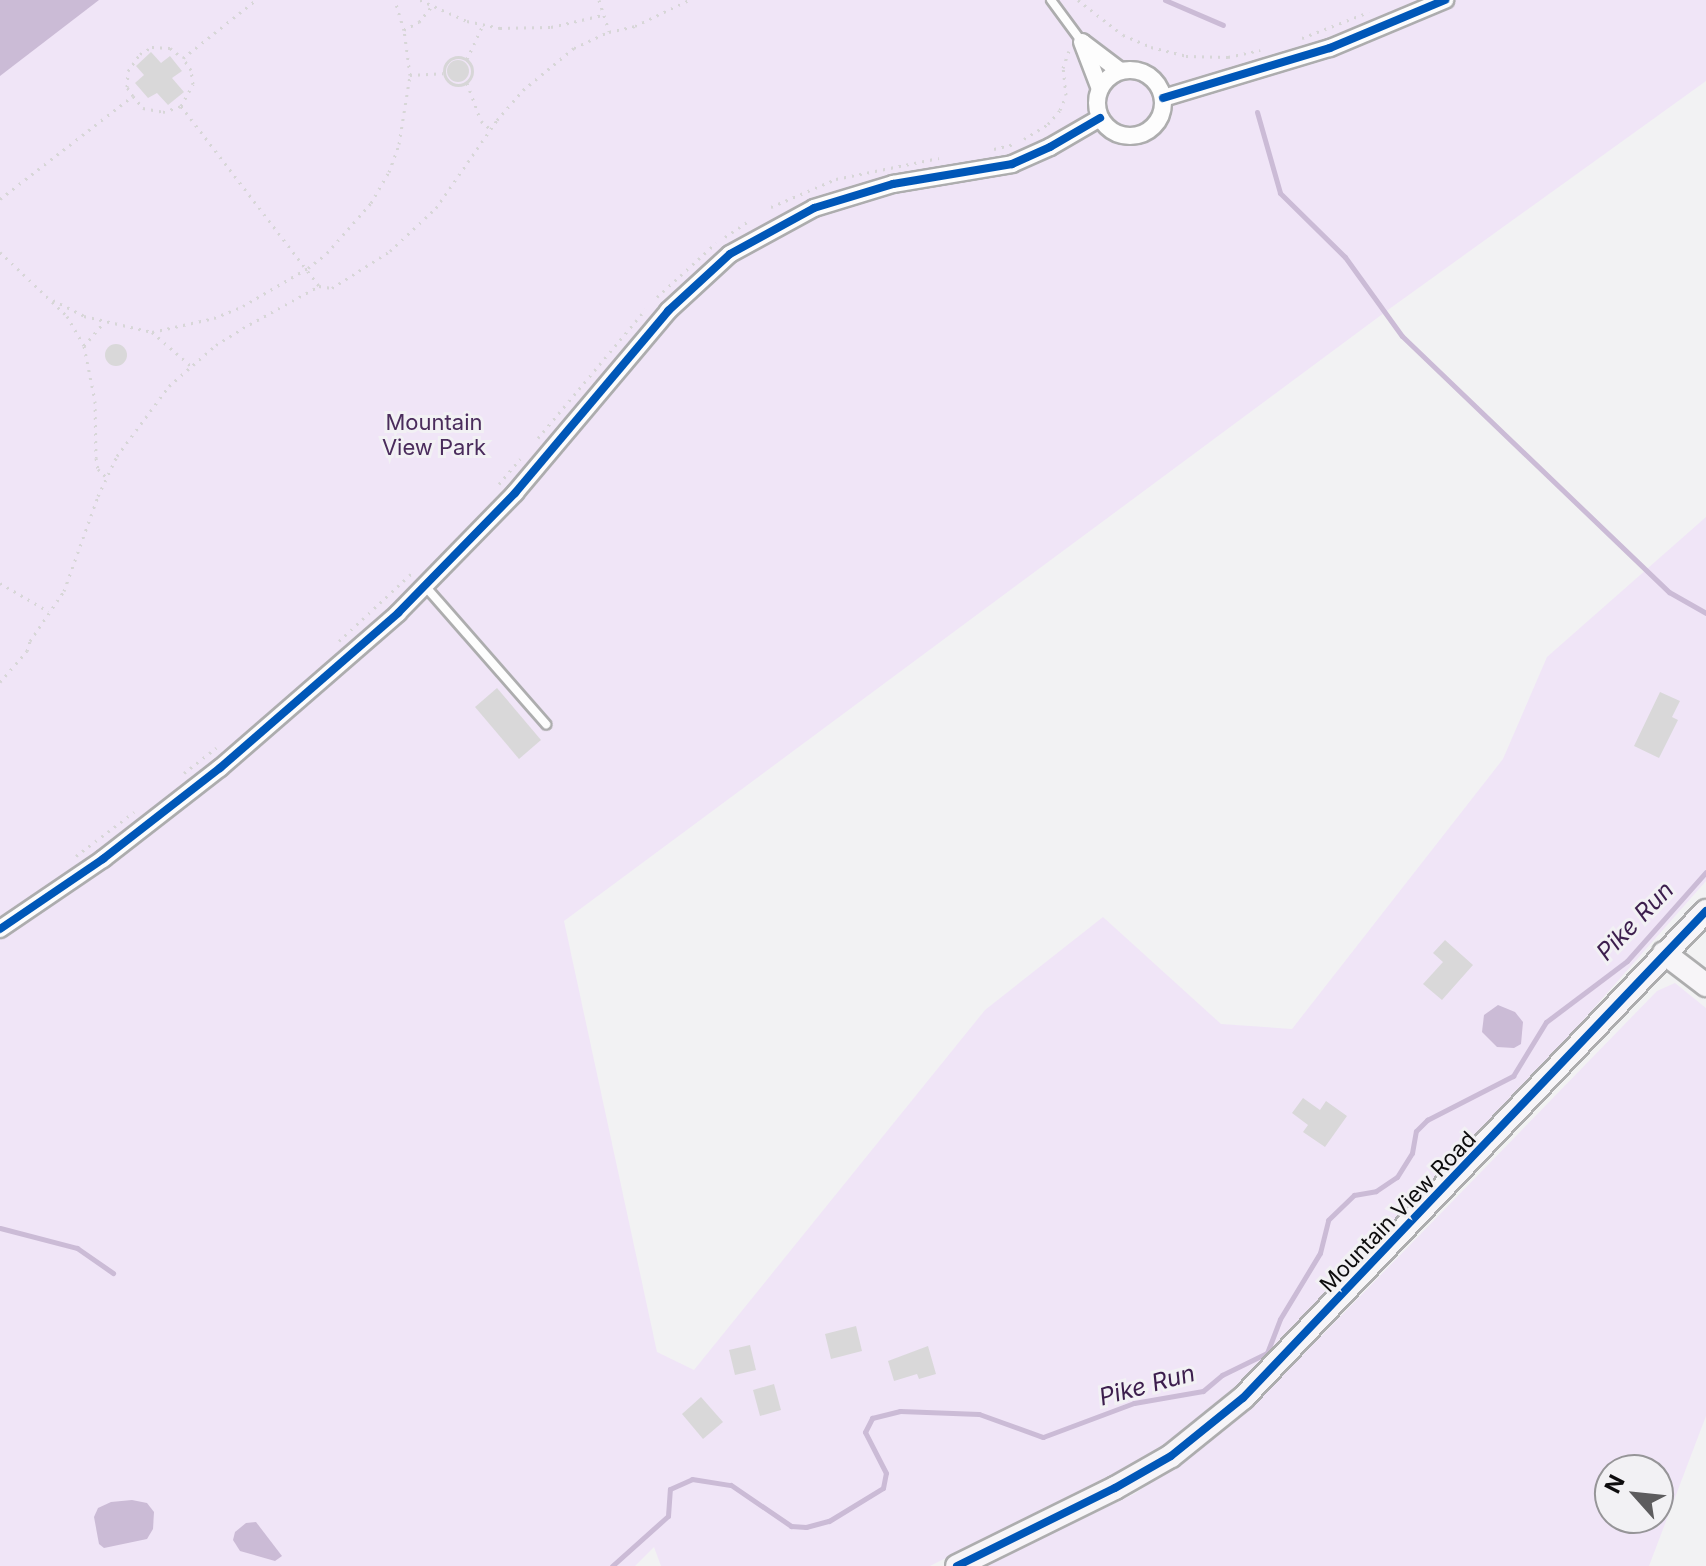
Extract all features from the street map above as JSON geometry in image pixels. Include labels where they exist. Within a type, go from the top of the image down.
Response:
[{"type":"street","points":[[1163,98],[1330,48],[1445,0]]},
{"type":"street","points":[[1078,45],[1120,71]]},
{"type":"street","points":[[1078,45],[1100,89]]},
{"type":"street","points":[[1134,70],[1148,75],[1158,85],[1163,98],[1156,124],[1140,135],[1120,135],[1100,118],[1097,104],[1100,89],[1108,78],[1120,71],[1134,70]]},
{"type":"street","points":[[0,929],[103,859],[220,768],[346,660],[425,586],[515,493],[668,311],[730,254],[814,208],[893,184],[1012,164],[1050,147],[1100,118]]},
{"type":"street","name":"Mountain View Road","points":[[957,1566],[1115,1488],[1171,1456],[1243,1398],[1471,1162],[1706,911]]},
{"type":"street","points":[[1664,953],[1706,985]]},
{"type":"lane","points":[[1051,0],[1078,45]]},
{"type":"lane","points":[[425,586],[546,724]]},
{"type":"path","points":[[183,58],[256,0]]},
{"type":"path","points":[[53,300],[104,322],[152,332],[214,318],[308,268],[350,230],[389,172],[406,111],[410,75],[404,30],[395,0]]},
{"type":"path","points":[[420,0],[482,25],[525,30],[603,15]]},
{"type":"path","points":[[599,0],[609,32]]},
{"type":"path","points":[[0,682],[27,651],[48,611],[57,604],[70,577],[106,477],[141,419],[191,366],[243,328],[319,286],[332,288],[363,270],[414,231],[458,181],[491,129],[538,77],[574,48],[609,32],[635,26],[689,0]]},
{"type":"path","points":[[1078,0],[1105,23],[1151,47],[1186,56],[1228,57],[1263,50]]},
{"type":"path","points":[[404,30],[419,22],[431,7]]},
{"type":"path","points":[[1300,38],[1378,9]]},
{"type":"path","points":[[1099,29],[1105,23]]},
{"type":"path","points":[[467,59],[482,25]]},
{"type":"path","points":[[992,149],[1034,134],[1060,110],[1066,95],[1064,60],[1078,45]]},
{"type":"path","points":[[152,47],[170,48],[183,58],[191,70],[193,84],[181,106],[163,112],[143,108],[127,87],[128,71],[140,54],[152,47]]},
{"type":"path","points":[[443,73],[453,57],[467,59]]},
{"type":"path","points":[[467,59],[473,71],[467,83],[481,121],[491,129]]},
{"type":"path","points":[[410,75],[443,73]]},
{"type":"path","points":[[443,73],[450,84],[467,83]]},
{"type":"path","points":[[0,199],[133,96]]},
{"type":"path","points":[[181,106],[319,286]]},
{"type":"path","points":[[771,207],[836,179],[947,157]]},
{"type":"path","points":[[0,252],[53,300],[67,316],[84,346],[95,401],[96,458],[98,469],[106,477]]},
{"type":"path","points":[[84,346],[104,322]]},
{"type":"path","points":[[152,332],[191,366]]},
{"type":"path","points":[[490,494],[520,459]]},
{"type":"path","points":[[333,646],[421,564]]},
{"type":"path","points":[[0,583],[48,611]]},
{"type":"path","points":[[176,779],[225,741]]},
{"type":"path","points":[[68,862],[140,808]]},
{"type":"green space","name":"Mountain View Park","points":[[0,0],[1706,0],[1706,81],[1392,307],[564,921],[657,1352],[694,1370],[985,1010],[1103,917],[1221,1024],[1292,1029],[1503,759],[1547,657],[1706,517],[1706,881],[1503,1111],[1235,1391],[1149,1456],[930,1566],[661,1566],[654,1547],[635,1566],[0,1566]]},
{"type":"green space","points":[[1675,983],[1706,1008],[1706,1416],[1674,1500],[1674,1454],[1594,1454],[1594,1534],[1661,1534],[1649,1566],[984,1566],[1134,1494],[1198,1450],[1265,1394],[1657,991]]},
{"type":"shaded area","points":[[0,0],[99,0],[0,76]]},
{"type":"shaded area","points":[[1498,1005],[1515,1012],[1523,1022],[1521,1044],[1514,1048],[1497,1047],[1482,1032],[1484,1015]]},
{"type":"shaded area","points":[[132,1500],[147,1503],[154,1512],[153,1529],[147,1539],[104,1548],[99,1544],[94,1517],[98,1508],[111,1502]]},
{"type":"shaded area","points":[[256,1522],[282,1556],[275,1561],[240,1551],[233,1540],[235,1532],[246,1523]]},
{"type":"building","points":[[151,52],[161,63],[170,56],[182,71],[172,78],[184,92],[168,105],[157,93],[148,98],[135,83],[144,75],[136,66]]},
{"type":"building","points":[[458,60],[466,63],[469,71],[466,79],[458,82],[450,79],[447,71],[450,63]]},
{"type":"building","points":[[116,344],[127,355],[116,366],[105,355]]},
{"type":"building","points":[[497,688],[541,740],[519,759],[475,707]]},
{"type":"building","points":[[1660,692],[1680,701],[1672,717],[1678,720],[1659,758],[1634,746]]},
{"type":"building","points":[[1445,940],[1473,965],[1442,1000],[1423,984],[1443,962],[1433,953]]},
{"type":"building","points":[[1303,1098],[1320,1110],[1326,1101],[1347,1116],[1325,1147],[1303,1132],[1308,1125],[1292,1113]]},
{"type":"building","points":[[856,1326],[862,1351],[831,1359],[825,1334]]},
{"type":"building","points":[[750,1345],[756,1370],[735,1375],[729,1350]]},
{"type":"building","points":[[928,1346],[936,1374],[919,1379],[917,1374],[894,1381],[888,1361]]},
{"type":"building","points":[[774,1384],[781,1410],[760,1416],[753,1390]]},
{"type":"building","points":[[701,1397],[723,1422],[703,1439],[682,1414]]},
{"type":"waterway","points":[[1165,0],[1223,25]]},
{"type":"waterway","points":[[1257,112],[1280,193],[1345,257],[1402,336],[1669,592],[1706,613]]},
{"type":"waterway","name":"Pike Run","points":[[612,1566],[668,1516],[670,1489],[692,1479],[731,1485],[791,1526],[806,1527],[829,1521],[883,1488],[886,1473],[865,1432],[872,1418],[900,1411],[979,1414],[1043,1437],[1134,1403],[1203,1391],[1222,1375],[1267,1353],[1280,1319],[1320,1253],[1328,1220],[1354,1195],[1376,1191],[1397,1177],[1412,1153],[1416,1131],[1427,1120],[1513,1076],[1546,1022],[1627,961],[1706,872]]},
{"type":"waterway","points":[[0,1228],[77,1248],[113,1273]]},
{"type":"cycle path","points":[[1163,98],[1330,48],[1445,0]]},
{"type":"cycle path","points":[[0,929],[103,859],[220,768],[398,613],[515,493],[668,311],[730,254],[814,208],[893,184],[1012,164],[1050,147],[1100,118]]},
{"type":"cycle path","points":[[957,1566],[1115,1488],[1171,1456],[1243,1398],[1706,911]]}]
